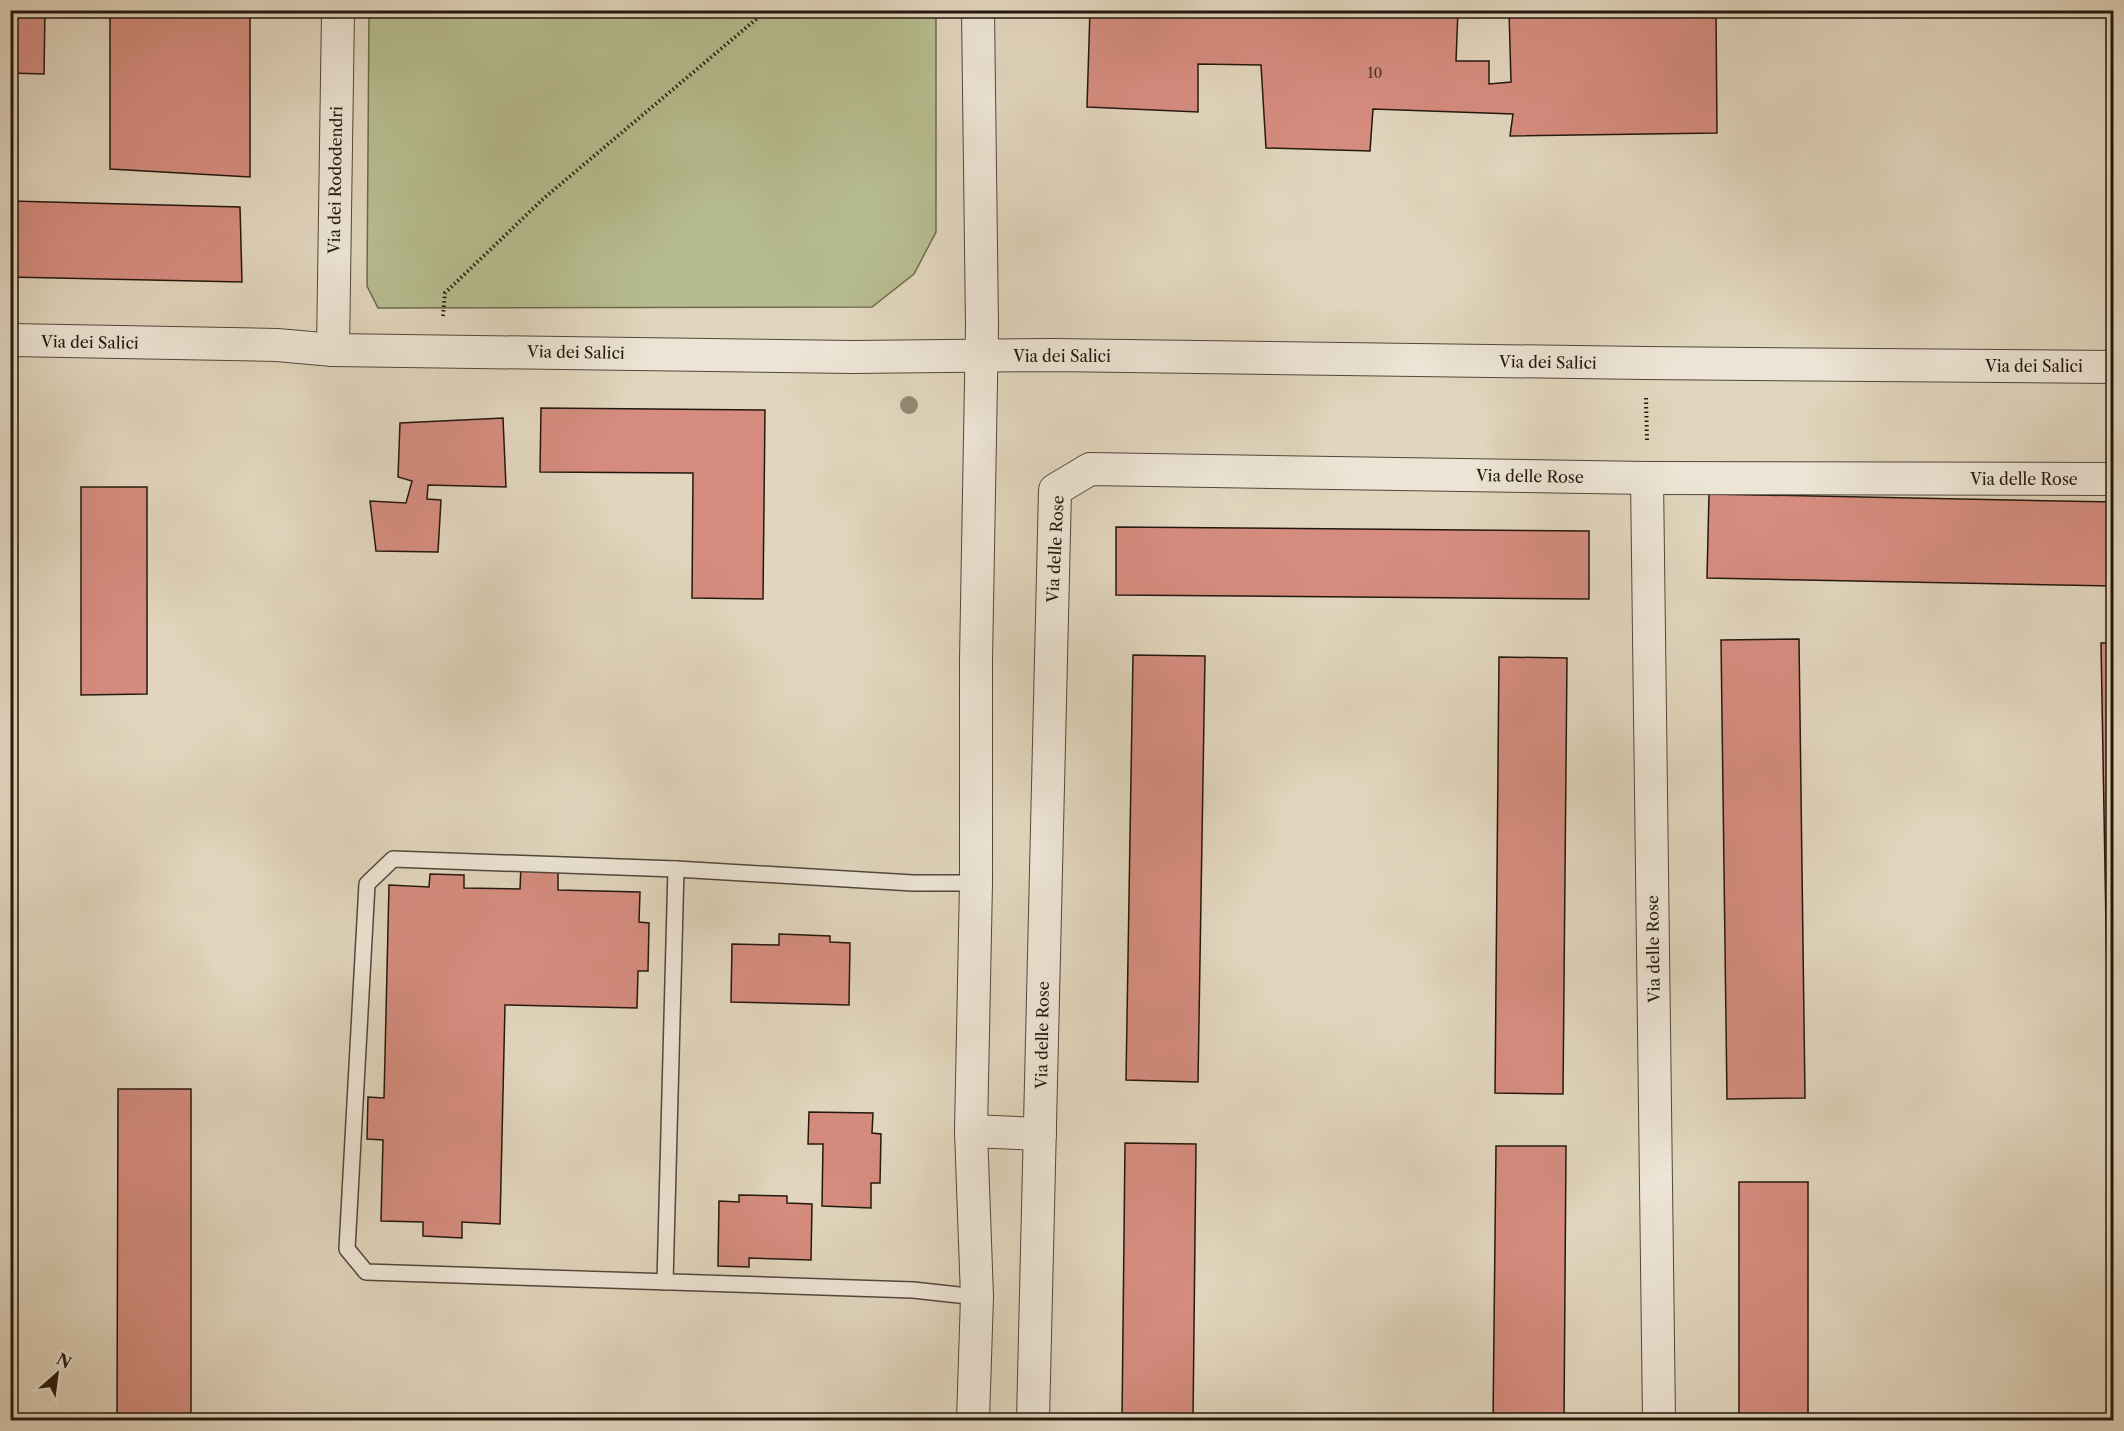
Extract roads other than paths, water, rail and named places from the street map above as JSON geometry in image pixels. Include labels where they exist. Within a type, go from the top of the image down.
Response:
[{"type":"street","name":"Via dei Rododendri","points":[[333,350],[338,10]]},
{"type":"street","points":[[973,1420],[977,1297],[971,1131],[982,356],[978,10]]},
{"type":"street","name":"Via dei Salici","points":[[10,340],[277,345],[333,350],[852,357],[1053,355],[2114,367]]},
{"type":"street","name":"Via delle Rose","points":[[1033,1420],[1055,490],[1090,469],[1647,478],[2114,479]]},
{"type":"street","name":"Via delle Rose","points":[[1647,478],[1659,1420]]},
{"type":"street","points":[[971,1131],[1040,1134]]},
{"type":"lane","points":[[976,884],[913,883],[676,869],[393,859],[367,884],[346,1249],[366,1272],[913,1290],[977,1297]]},
{"type":"lane","points":[[665,1282],[676,869]]}]
